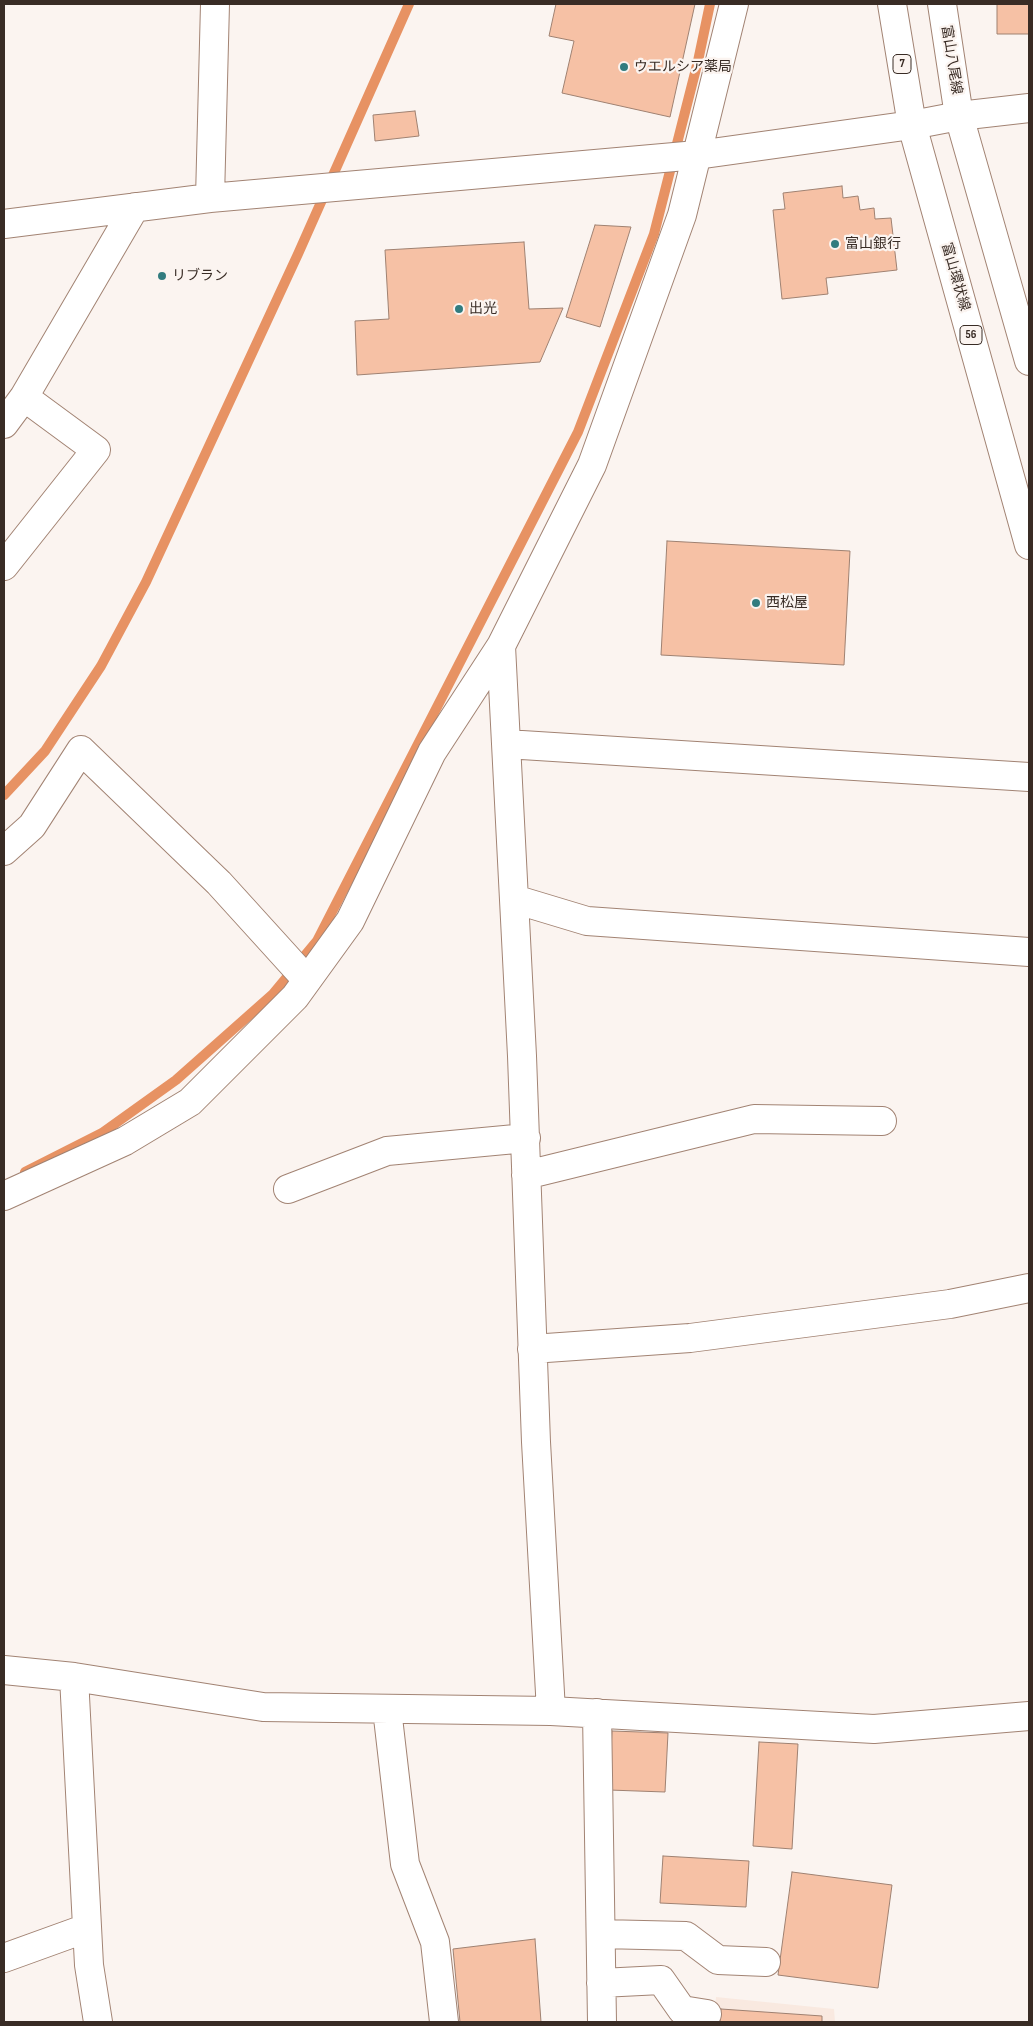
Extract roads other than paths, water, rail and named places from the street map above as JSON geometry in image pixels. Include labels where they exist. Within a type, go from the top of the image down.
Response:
[{"type":"street","points":[[210,198],[215,4]]},
{"type":"street","points":[[4,1196],[125,1141],[190,1102],[295,997],[300,972],[350,921],[432,752],[501,646],[592,465],[682,215],[695,155],[734,4]]},
{"type":"street","name":"7","points":[[892,4],[912,125]]},
{"type":"street","name":"富山八尾線","points":[[942,4],[959,116]]},
{"type":"street","points":[[4,224],[210,198],[296,192],[695,155],[912,125],[959,116],[1029,108]]},
{"type":"street","points":[[959,116],[1029,361]]},
{"type":"street","name":"富山環状線","points":[[912,125],[1027,530]]},
{"type":"street","points":[[4,424],[24,397],[135,208]]},
{"type":"street","points":[[4,566],[96,450],[24,397]]},
{"type":"street","points":[[501,646],[526,1138],[532,1349],[550,1711]]},
{"type":"street","points":[[506,744],[1029,777]]},
{"type":"street","points":[[4,851],[32,826],[80,750],[220,883],[300,972]]},
{"type":"street","points":[[514,899],[587,921],[1029,952]]},
{"type":"street","points":[[526,1175],[754,1119],[882,1121]]},
{"type":"street","points":[[288,1189],[387,1151],[526,1138]]},
{"type":"street","points":[[532,1349],[690,1338],[950,1304],[1029,1288]]},
{"type":"street","points":[[4,1670],[74,1677],[264,1707],[550,1711],[874,1729],[1029,1716]]},
{"type":"street","points":[[74,1677],[89,1965],[98,2022]]},
{"type":"street","points":[[387,1709],[405,1864],[435,1942],[444,2022]]},
{"type":"street","points":[[597,1713],[602,2022]]},
{"type":"street","points":[[4,1958],[87,1928]]},
{"type":"street","points":[[601,1934],[686,1936],[718,1960],[766,1962]]},
{"type":"street","points":[[601,1983],[661,1980],[682,2010],[708,2014]]},
{"type":"waterway","points":[[4,795],[45,751],[101,666],[146,582],[298,254],[409,4]]},
{"type":"waterway","points":[[25,1172],[102,1133],[176,1080],[273,994],[317,941],[578,432],[654,234],[698,61],[710,4]]},
{"type":"place","name":"ウエルシア薬局","points":[[624,67]]},
{"type":"place","name":"富山銀行","points":[[835,244]]},
{"type":"place","name":"リブラン","points":[[162,276]]},
{"type":"place","name":"出光","points":[[459,309]]},
{"type":"place","name":"西松屋","points":[[756,603]]}]
